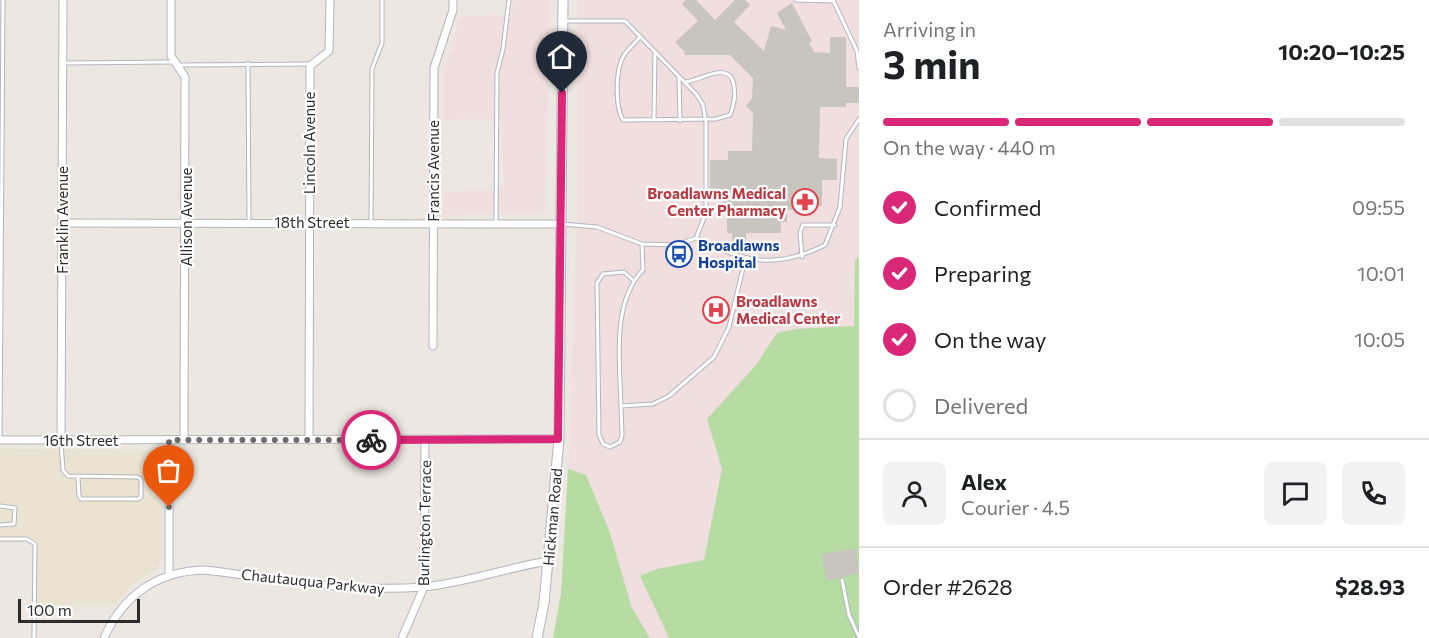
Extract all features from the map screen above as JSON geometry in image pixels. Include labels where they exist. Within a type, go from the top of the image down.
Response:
[{"type":"main road","name":"Hickman Road","points":[[537,638],[544,603],[558,439],[563,0]]},
{"type":"street","name":"Franklin Avenue","points":[[62,440],[63,0]]},
{"type":"street","name":"Allison Avenue","points":[[171,0],[171,56],[185,77],[184,440]]},
{"type":"street","points":[[312,64],[329,51],[330,0]]},
{"type":"street","name":"Francis Avenue","points":[[433,346],[434,68],[453,10],[453,0]]},
{"type":"street","name":"Lincoln Avenue","points":[[309,440],[312,64]]},
{"type":"street","name":"18th Street","points":[[62,223],[496,222],[561,224]]},
{"type":"street","name":"16th Street","points":[[0,440],[558,439]]},
{"type":"street","points":[[169,440],[169,574]]},
{"type":"street","name":"Burlington Terrace","points":[[402,638],[424,587],[425,440]]},
{"type":"street","name":"Chautauqua Parkway","points":[[104,638],[115,616],[131,598],[142,588],[169,574],[204,570],[350,588],[424,587],[454,584],[522,565],[548,561]]},
{"type":"lane","points":[[0,440],[3,0]]},
{"type":"lane","points":[[371,222],[372,69],[382,43],[382,0]]},
{"type":"lane","points":[[496,222],[497,73],[503,49],[508,0]]},
{"type":"lane","points":[[796,0],[833,1],[857,51],[859,68]]},
{"type":"lane","points":[[563,21],[624,21],[698,95],[706,119],[706,213],[696,238]]},
{"type":"lane","points":[[640,37],[623,56],[619,71],[619,114],[623,120],[680,121],[725,118],[730,115],[734,107],[733,79],[727,74],[719,72],[697,81],[685,82]]},
{"type":"lane","points":[[654,120],[655,52]]},
{"type":"lane","points":[[62,63],[312,64]]},
{"type":"lane","points":[[248,63],[249,223]]},
{"type":"lane","points":[[679,76],[680,121]]},
{"type":"lane","points":[[561,224],[597,227],[642,244],[677,245],[696,238],[745,260],[802,257],[825,245],[835,225],[840,207],[846,139],[859,119]]},
{"type":"lane","points":[[802,257],[800,232],[803,225],[835,225]]},
{"type":"lane","points":[[633,280],[624,272],[603,274],[597,283],[599,435],[603,444],[610,447],[620,442],[622,435],[620,352],[624,299],[633,280],[643,270],[642,244]]},
{"type":"lane","points":[[621,406],[653,404],[669,396],[714,357],[732,318],[745,260]]},
{"type":"lane","points":[[62,440],[63,470],[68,476],[78,478],[139,477],[141,496],[138,499],[81,499],[78,478]]},
{"type":"lane","points":[[0,506],[14,506],[15,522],[13,525],[0,525]]},
{"type":"lane","points":[[0,539],[27,538],[35,544],[34,638]]},
{"type":"lane","points":[[842,580],[849,615],[859,637]]},
{"type":"shaded area","points":[[513,0],[550,0],[545,213],[443,215],[444,191],[504,190],[501,119],[444,120],[444,69],[461,16],[511,15]]},
{"type":"shaded area","name":"Broadlawns Medical Center","points":[[577,0],[859,0],[859,412],[816,638],[553,638],[561,594],[569,456],[577,209]]},
{"type":"shaded area","points":[[0,449],[163,450],[162,558],[157,569],[132,584],[115,605],[36,605],[35,539],[0,538]]},
{"type":"green space","points":[[859,256],[859,638],[669,638],[640,576],[657,569],[704,560],[722,469],[707,419],[756,365],[777,333],[795,329],[854,326],[855,261]]},
{"type":"green space","points":[[568,469],[586,475],[609,530],[632,608],[650,638],[553,638],[561,594]]},
{"type":"building","points":[[685,0],[696,0],[715,20],[735,0],[745,0],[750,5],[734,22],[764,51],[771,26],[786,30],[777,13],[792,3],[812,41],[809,43],[814,52],[830,53],[830,37],[846,37],[846,87],[859,87],[859,103],[846,103],[846,107],[820,107],[819,158],[837,159],[837,180],[822,180],[822,206],[808,206],[808,210],[787,210],[787,222],[781,222],[781,233],[746,233],[746,246],[733,246],[732,233],[727,233],[727,203],[723,203],[723,198],[710,198],[710,160],[728,160],[728,151],[752,151],[753,113],[746,106],[752,99],[753,78],[730,55],[684,55],[685,52],[675,42],[698,21],[682,4]]},
{"type":"building","points":[[856,548],[859,573],[826,581],[822,554]]},
{"type":"way so far","points":[[169,507],[169,440],[371,440]]},
{"type":"place","name":"Broadlawns Medical Center Pharmacy","points":[[805,202]]},
{"type":"place","name":"Broadlawns Hospital","points":[[679,254]]},
{"type":"place","name":"Broadlawns Medical Center","points":[[716,310]]},
{"type":"route","points":[[371,440],[558,439],[562,93]]}]
